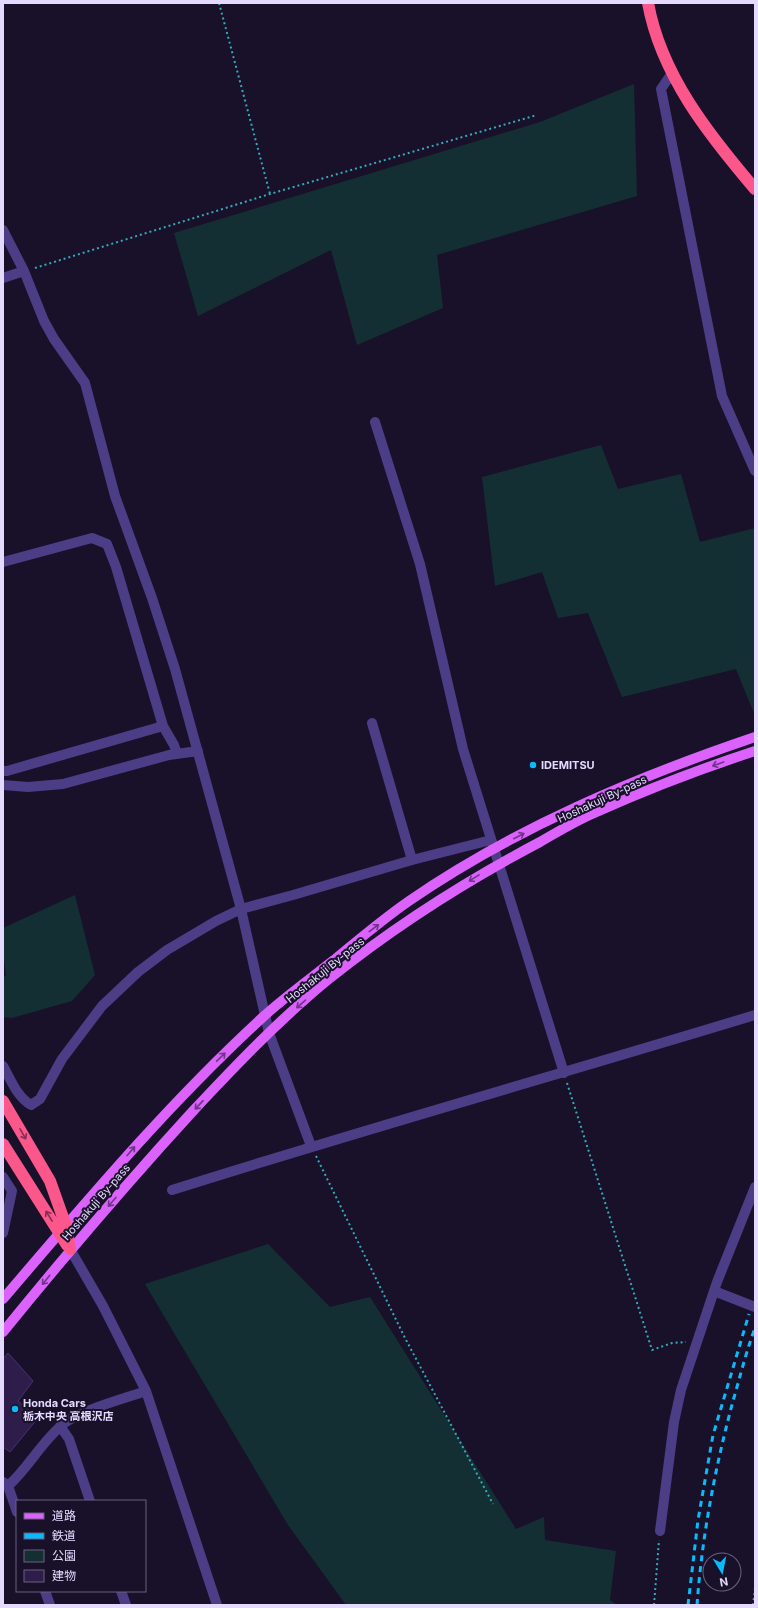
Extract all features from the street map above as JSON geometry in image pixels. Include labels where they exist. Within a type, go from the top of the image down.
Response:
[{"type":"highway","points":[[648,3],[659,44],[672,73],[690,103],[727,156],[755,189]]},
{"type":"highway","points":[[3,1101],[50,1181],[70,1249]]},
{"type":"highway","points":[[3,1144],[63,1229]]},
{"type":"main road","name":"Hoshakuji By-pass","points":[[3,1299],[139,1142],[215,1063],[265,1016],[362,936],[408,901],[492,844],[634,781],[710,752],[755,737]]},
{"type":"main road","name":"Hoshakuji By-pass","points":[[3,1332],[70,1249],[156,1152],[248,1053],[329,979],[396,929],[437,901],[499,864],[592,814],[668,782],[755,751]]},
{"type":"street","points":[[672,73],[661,89],[722,396],[755,471]]},
{"type":"street","points":[[3,230],[24,271],[44,321],[54,339],[85,383],[115,496],[176,669],[241,908],[269,1033],[311,1146]]},
{"type":"street","points":[[3,278],[24,271]]},
{"type":"street","points":[[375,422],[420,564],[463,749],[564,1073]]},
{"type":"street","points":[[3,562],[92,538],[107,544],[116,568],[163,726],[174,745],[177,754]]},
{"type":"street","points":[[372,723],[412,860]]},
{"type":"street","points":[[3,771],[7,772],[163,726]]},
{"type":"street","points":[[3,785],[28,787],[63,784],[169,755],[198,752]]},
{"type":"street","points":[[3,1066],[16,1091],[24,1101],[31,1105],[40,1100],[62,1059],[107,1002],[138,972],[167,950],[216,921],[241,908],[293,895],[412,860],[492,844]]},
{"type":"street","points":[[172,1190],[311,1146],[564,1073],[755,1015]]},
{"type":"street","points":[[3,1177],[12,1192],[3,1233]]},
{"type":"street","points":[[660,1531],[674,1422],[681,1390],[714,1291],[755,1187]]},
{"type":"street","points":[[70,1249],[103,1306],[146,1391],[217,1605]]},
{"type":"street","points":[[714,1291],[755,1307]]},
{"type":"street","points":[[16,1510],[5,1484],[16,1478],[60,1426],[71,1418],[146,1391]]},
{"type":"street","points":[[60,1426],[69,1439],[90,1500]]},
{"type":"street","points":[[45,1592],[50,1605]]},
{"type":"street","points":[[121,1592],[126,1605]]},
{"type":"path","points":[[219,3],[270,194]]},
{"type":"path","points":[[24,271],[270,194],[537,115]]},
{"type":"path","points":[[564,1073],[652,1350],[672,1343],[697,1341]]},
{"type":"path","points":[[311,1146],[405,1338],[493,1504]]},
{"type":"path","points":[[654,1605],[660,1531]]},
{"type":"path","points":[[753,1605],[755,1588]]},
{"type":"green space","points":[[634,84],[637,196],[437,255],[443,308],[357,345],[331,250],[198,316],[174,233],[540,122]]},
{"type":"green space","points":[[601,445],[618,489],[681,474],[700,542],[755,528],[755,716],[736,669],[622,697],[588,613],[558,618],[542,572],[495,586],[482,477]]},
{"type":"green space","points":[[75,895],[95,975],[72,1001],[12,1018],[3,1017],[3,978],[6,975],[3,952],[3,928]]},
{"type":"green space","points":[[268,1244],[330,1307],[370,1297],[516,1529],[544,1517],[545,1540],[616,1551],[610,1600],[617,1605],[346,1605],[288,1525],[145,1284]]},
{"type":"building","name":"Honda Cars 栃木中央 高根沢店","points":[[8,1353],[33,1381],[18,1401],[38,1418],[10,1452],[3,1447],[3,1359]]},
{"type":"railway","points":[[688,1605],[698,1520],[713,1435],[749,1314]]},
{"type":"railway","points":[[697,1605],[702,1553],[720,1451],[746,1355],[755,1328]]},
{"type":"place","name":"IDEMITSU","points":[[533,765]]},
{"type":"place","name":"Honda Cars 栃木中央 高根沢店","points":[[15,1409]]}]
